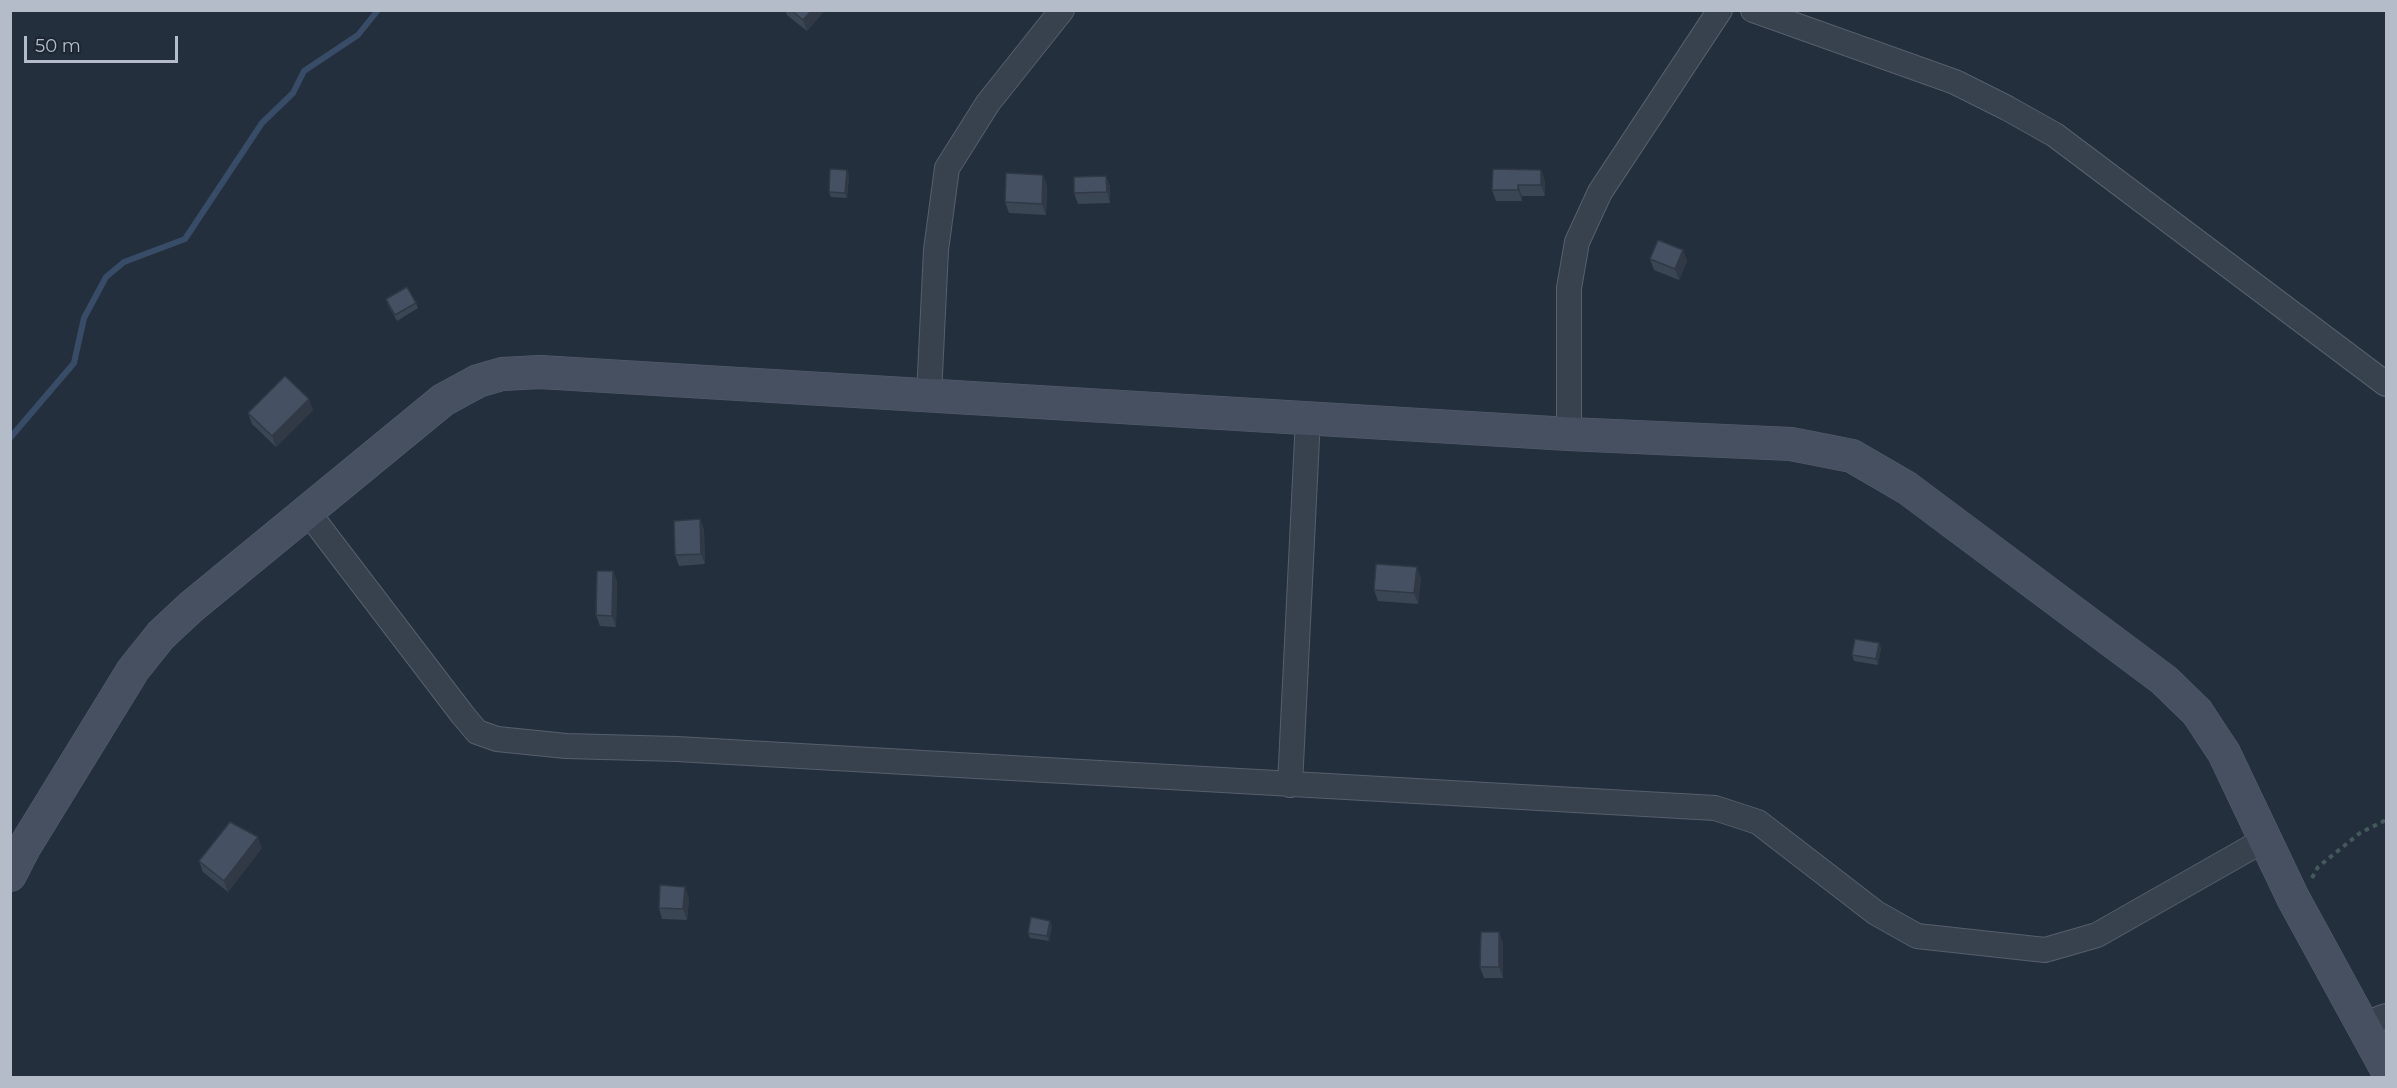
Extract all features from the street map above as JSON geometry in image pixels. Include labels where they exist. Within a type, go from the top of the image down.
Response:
[{"type":"street","points":[[929,395],[936,250],[947,168],[988,103],[1062,10]]},
{"type":"street","points":[[1569,434],[1569,288],[1577,242],[1600,192],[1720,10]]},
{"type":"street","points":[[1753,10],[1955,82],[2055,135],[2386,384]]},
{"type":"street","points":[[10,875],[25,846],[133,670],[161,635],[191,607],[443,400],[478,381],[502,374],[540,372],[1569,434],[1791,444],[1852,456],[1907,488],[2164,680],[2197,712],[2224,753],[2293,898],[2376,1020],[2386,1068]]},
{"type":"street","points":[[1290,785],[1308,418]]},
{"type":"street","points":[[307,511],[462,714],[477,732],[497,739],[566,746],[676,749],[1715,808],[1758,822],[1876,914],[1917,936],[2045,950],[2097,934],[2264,840]]},
{"type":"path","points":[[2310,882],[2318,867],[2360,833],[2386,820]]},
{"type":"building","points":[[791,10],[812,10],[803,20]]},
{"type":"building","points":[[830,169],[847,170],[845,193],[829,192]]},
{"type":"building","points":[[1493,169],[1541,170],[1541,185],[1518,185],[1518,190],[1492,190]]},
{"type":"building","points":[[1006,173],[1043,175],[1042,204],[1005,202]]},
{"type":"building","points":[[1106,176],[1107,192],[1074,193],[1074,177]]},
{"type":"building","points":[[1658,240],[1683,250],[1675,269],[1650,259]]},
{"type":"building","points":[[407,287],[416,303],[395,315],[386,299]]},
{"type":"building","points":[[285,376],[309,399],[272,436],[248,413]]},
{"type":"building","points":[[700,519],[701,554],[675,555],[674,521]]},
{"type":"building","points":[[1376,564],[1417,567],[1414,593],[1374,590]]},
{"type":"building","points":[[597,571],[613,571],[612,616],[596,615]]},
{"type":"building","points":[[1855,639],[1879,643],[1876,659],[1852,655]]},
{"type":"building","points":[[230,822],[258,837],[224,881],[199,861]]},
{"type":"building","points":[[660,885],[685,887],[683,909],[659,908]]},
{"type":"building","points":[[1031,917],[1050,921],[1047,936],[1028,933]]},
{"type":"building","points":[[1481,932],[1499,932],[1499,967],[1480,967]]},
{"type":"waterway","points":[[10,438],[74,363],[84,318],[106,277],[124,262],[185,239],[262,123],[293,93],[304,71],[358,35],[378,10]]}]
